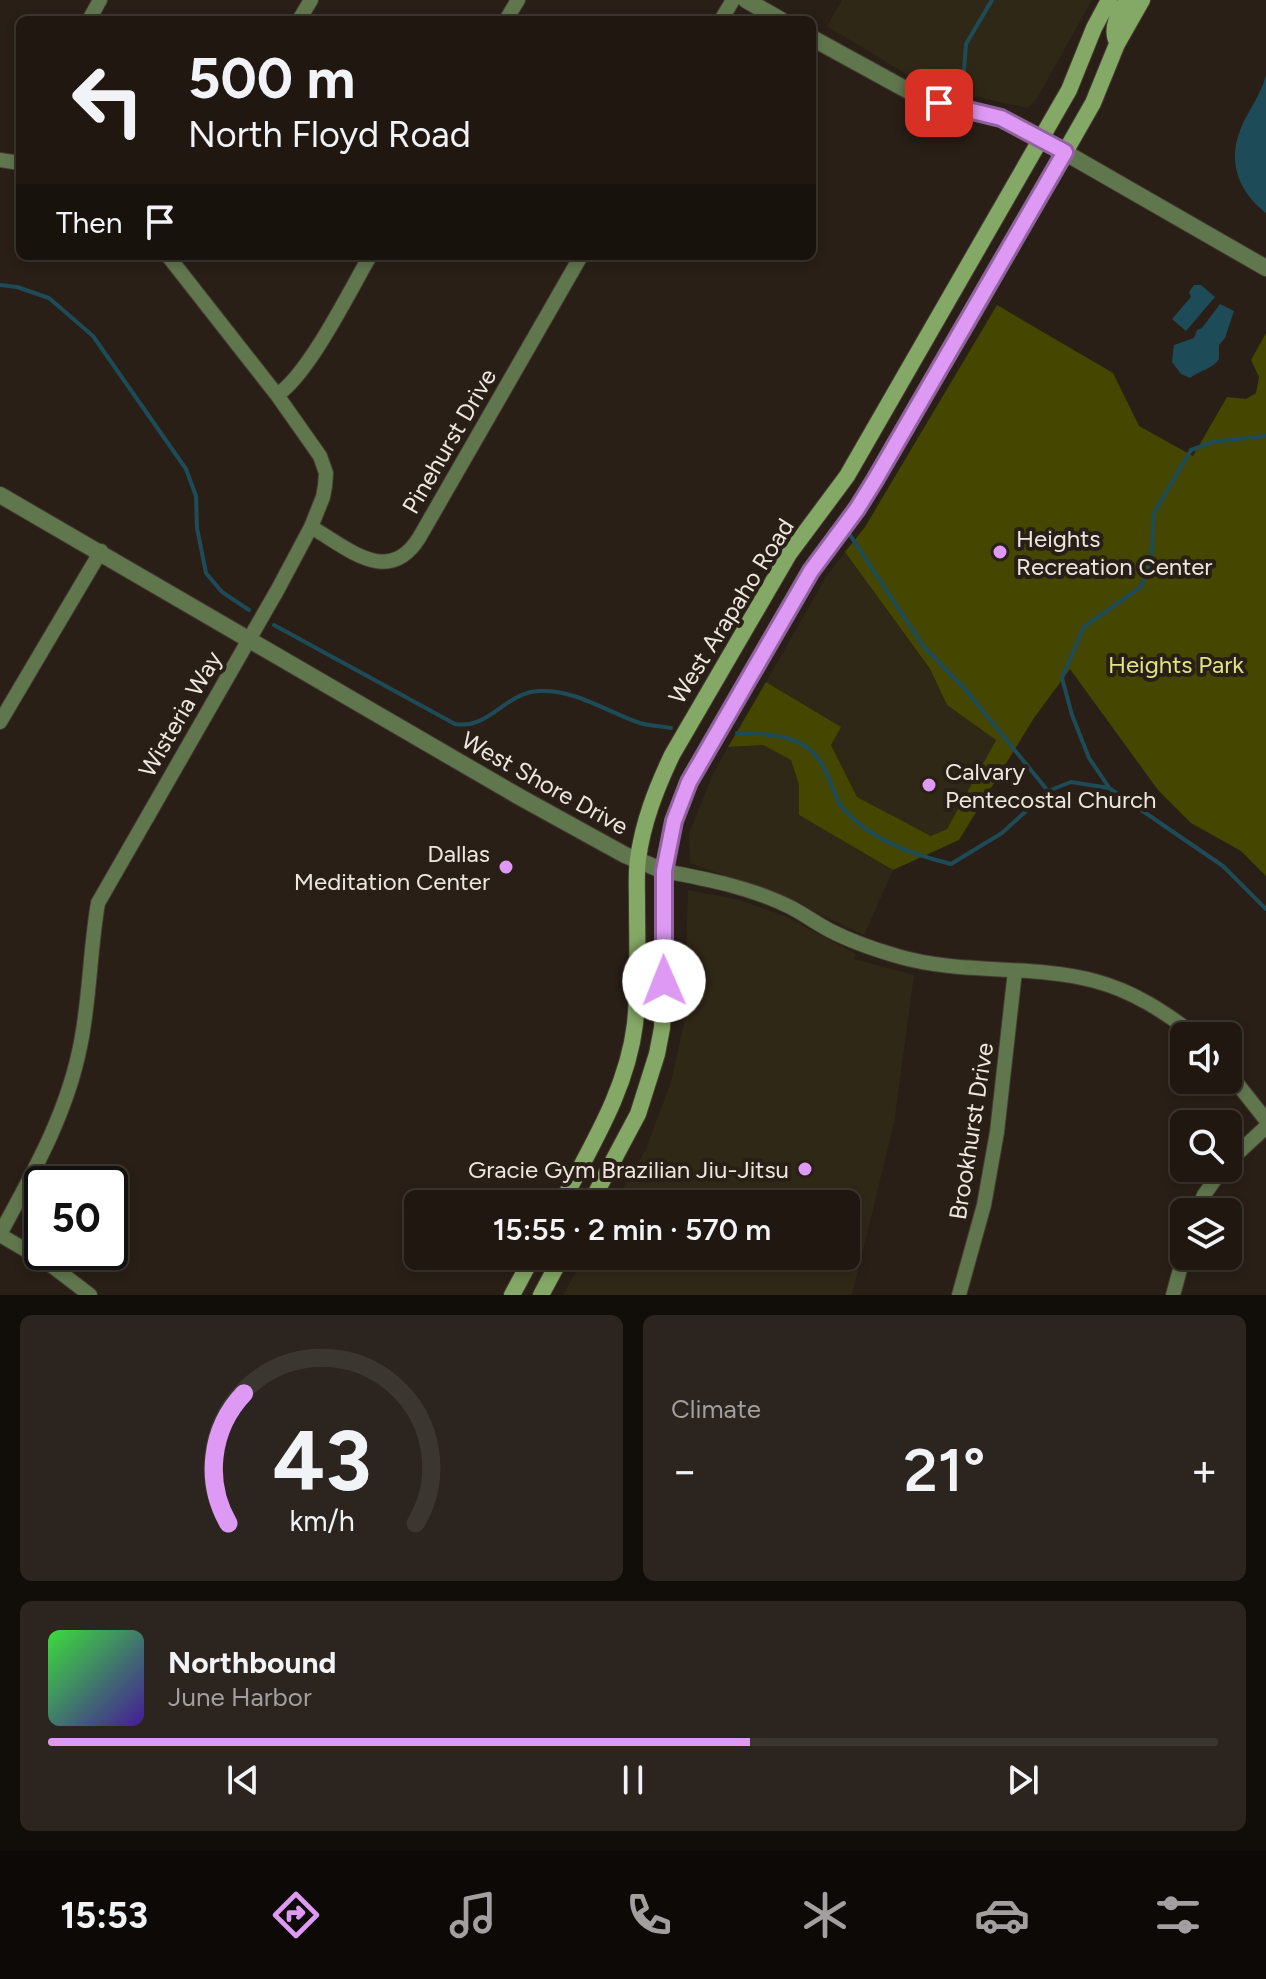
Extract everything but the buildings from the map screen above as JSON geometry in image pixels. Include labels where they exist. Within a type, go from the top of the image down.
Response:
[{"type":"main road","name":"West Arapaho Road","points":[[568,1190],[613,1104],[625,1072],[635,1024],[638,981],[637,862],[646,815],[672,755],[783,563],[834,497],[896,391],[1069,90],[1109,0]]},
{"type":"main road","points":[[1117,44],[1113,35],[1117,16],[1127,0]]},
{"type":"main road","name":"West Arapaho Road","points":[[597,1190],[638,1114],[657,1054],[664,984],[664,871],[674,821],[689,782],[811,571],[857,509],[919,405],[1093,103],[1117,44],[1142,0]]},
{"type":"main road","points":[[896,391],[919,405]]},
{"type":"main road","points":[[512,1295],[525,1270]]},
{"type":"main road","points":[[541,1295],[554,1270]]},
{"type":"street","points":[[746,0],[774,16]]},
{"type":"street","points":[[816,40],[916,95],[1001,118],[1042,138],[1266,268]]},
{"type":"street","name":"Wisteria Way","points":[[0,1234],[45,1149],[68,1092],[88,999],[90,945],[98,903],[249,640],[311,527],[323,497],[326,473],[320,456],[277,395],[171,260]]},
{"type":"street","points":[[277,395],[287,388],[306,364],[368,260]]},
{"type":"street","name":"Pinehurst Drive","points":[[311,527],[377,562],[405,557],[419,538],[579,260]]},
{"type":"street","name":"West Shore Drive","points":[[0,495],[637,862],[704,879],[791,907],[854,942],[897,956],[932,963],[1069,976],[1114,987],[1160,1009],[1177,1022]]},
{"type":"street","points":[[0,722],[101,551]]},
{"type":"street","name":"Brookhurst Drive","points":[[959,1295],[984,1205],[997,1132],[1015,971]]},
{"type":"street","points":[[1242,1090],[1266,1120]]},
{"type":"street","points":[[1242,1149],[1266,1127]]},
{"type":"street","points":[[0,1234],[48,1263],[90,1295]]},
{"type":"street","points":[[1173,1295],[1180,1270]]},
{"type":"shaded area","points":[[842,0],[1092,0],[1036,100],[1027,108],[911,77],[827,26]]},
{"type":"shaded area","points":[[845,552],[930,670],[947,705],[996,740],[947,829],[931,836],[857,797],[831,744],[840,727],[766,682],[826,577]]},
{"type":"shaded area","points":[[763,745],[791,760],[799,785],[799,815],[893,870],[864,935],[780,896],[690,863],[689,833],[713,774],[728,747]]},
{"type":"shaded area","points":[[688,890],[740,900],[787,917],[856,954],[854,959],[914,975],[894,1123],[860,1262],[860,1190],[622,1190],[646,1149],[671,1082],[684,1023]]},
{"type":"shaded area","points":[[577,1270],[858,1270],[852,1295],[563,1295]]},
{"type":"green space","name":"Heights Park","points":[[997,305],[1113,373],[1139,426],[1193,456],[1227,397],[1246,399],[1256,393],[1259,377],[1251,360],[1266,333],[1266,876],[1241,851],[1191,823],[1158,790],[1070,669],[1034,718],[959,840],[893,870],[799,815],[799,785],[791,760],[763,745],[728,747],[766,682],[841,727],[831,745],[857,797],[931,836],[947,829],[996,740],[947,705],[930,669],[845,552],[865,527]]},
{"type":"water","points":[[1266,75],[1266,213],[1242,185],[1235,164],[1235,152],[1241,128]]},
{"type":"water","points":[[1194,285],[1201,285],[1215,297],[1186,331],[1172,319],[1191,297],[1189,292]]},
{"type":"water","points":[[1220,304],[1234,311],[1225,338],[1219,345],[1219,359],[1190,378],[1181,374],[1172,362],[1174,345],[1194,338],[1197,330],[1202,328]]},
{"type":"waterway","points":[[963,83],[966,44],[992,0]]},
{"type":"waterway","points":[[0,285],[17,287],[49,298],[93,336],[186,469],[196,496],[197,528],[206,573],[222,592],[249,610]]},
{"type":"waterway","points":[[1108,786],[1089,758],[1062,678],[1084,627],[1141,587],[1151,561],[1154,513],[1191,450],[1213,442],[1266,436]]},
{"type":"waterway","points":[[850,535],[924,647],[965,689],[1048,791]]},
{"type":"waterway","points":[[274,625],[455,724],[478,722],[527,693],[552,691],[591,702],[640,723],[671,728]]},
{"type":"waterway","points":[[737,733],[787,738],[808,748],[824,768],[842,807],[853,819],[892,844],[951,864],[1002,833],[1048,791],[1071,782],[1109,788],[1223,866],[1266,909]]},
{"type":"place","name":"Heights Recreation Center","points":[[1000,552]]},
{"type":"place","name":"Calvary Pentecostal Church","points":[[929,785]]},
{"type":"place","name":"Dallas Meditation Center","points":[[506,867]]},
{"type":"place","name":"Gracie Gym Brazilian Jiu-Jitsu","points":[[805,1169]]},
{"type":"route","points":[[664,981],[664,871],[674,821],[689,782],[811,571],[875,480],[1065,152],[1001,118],[939,103]]}]
